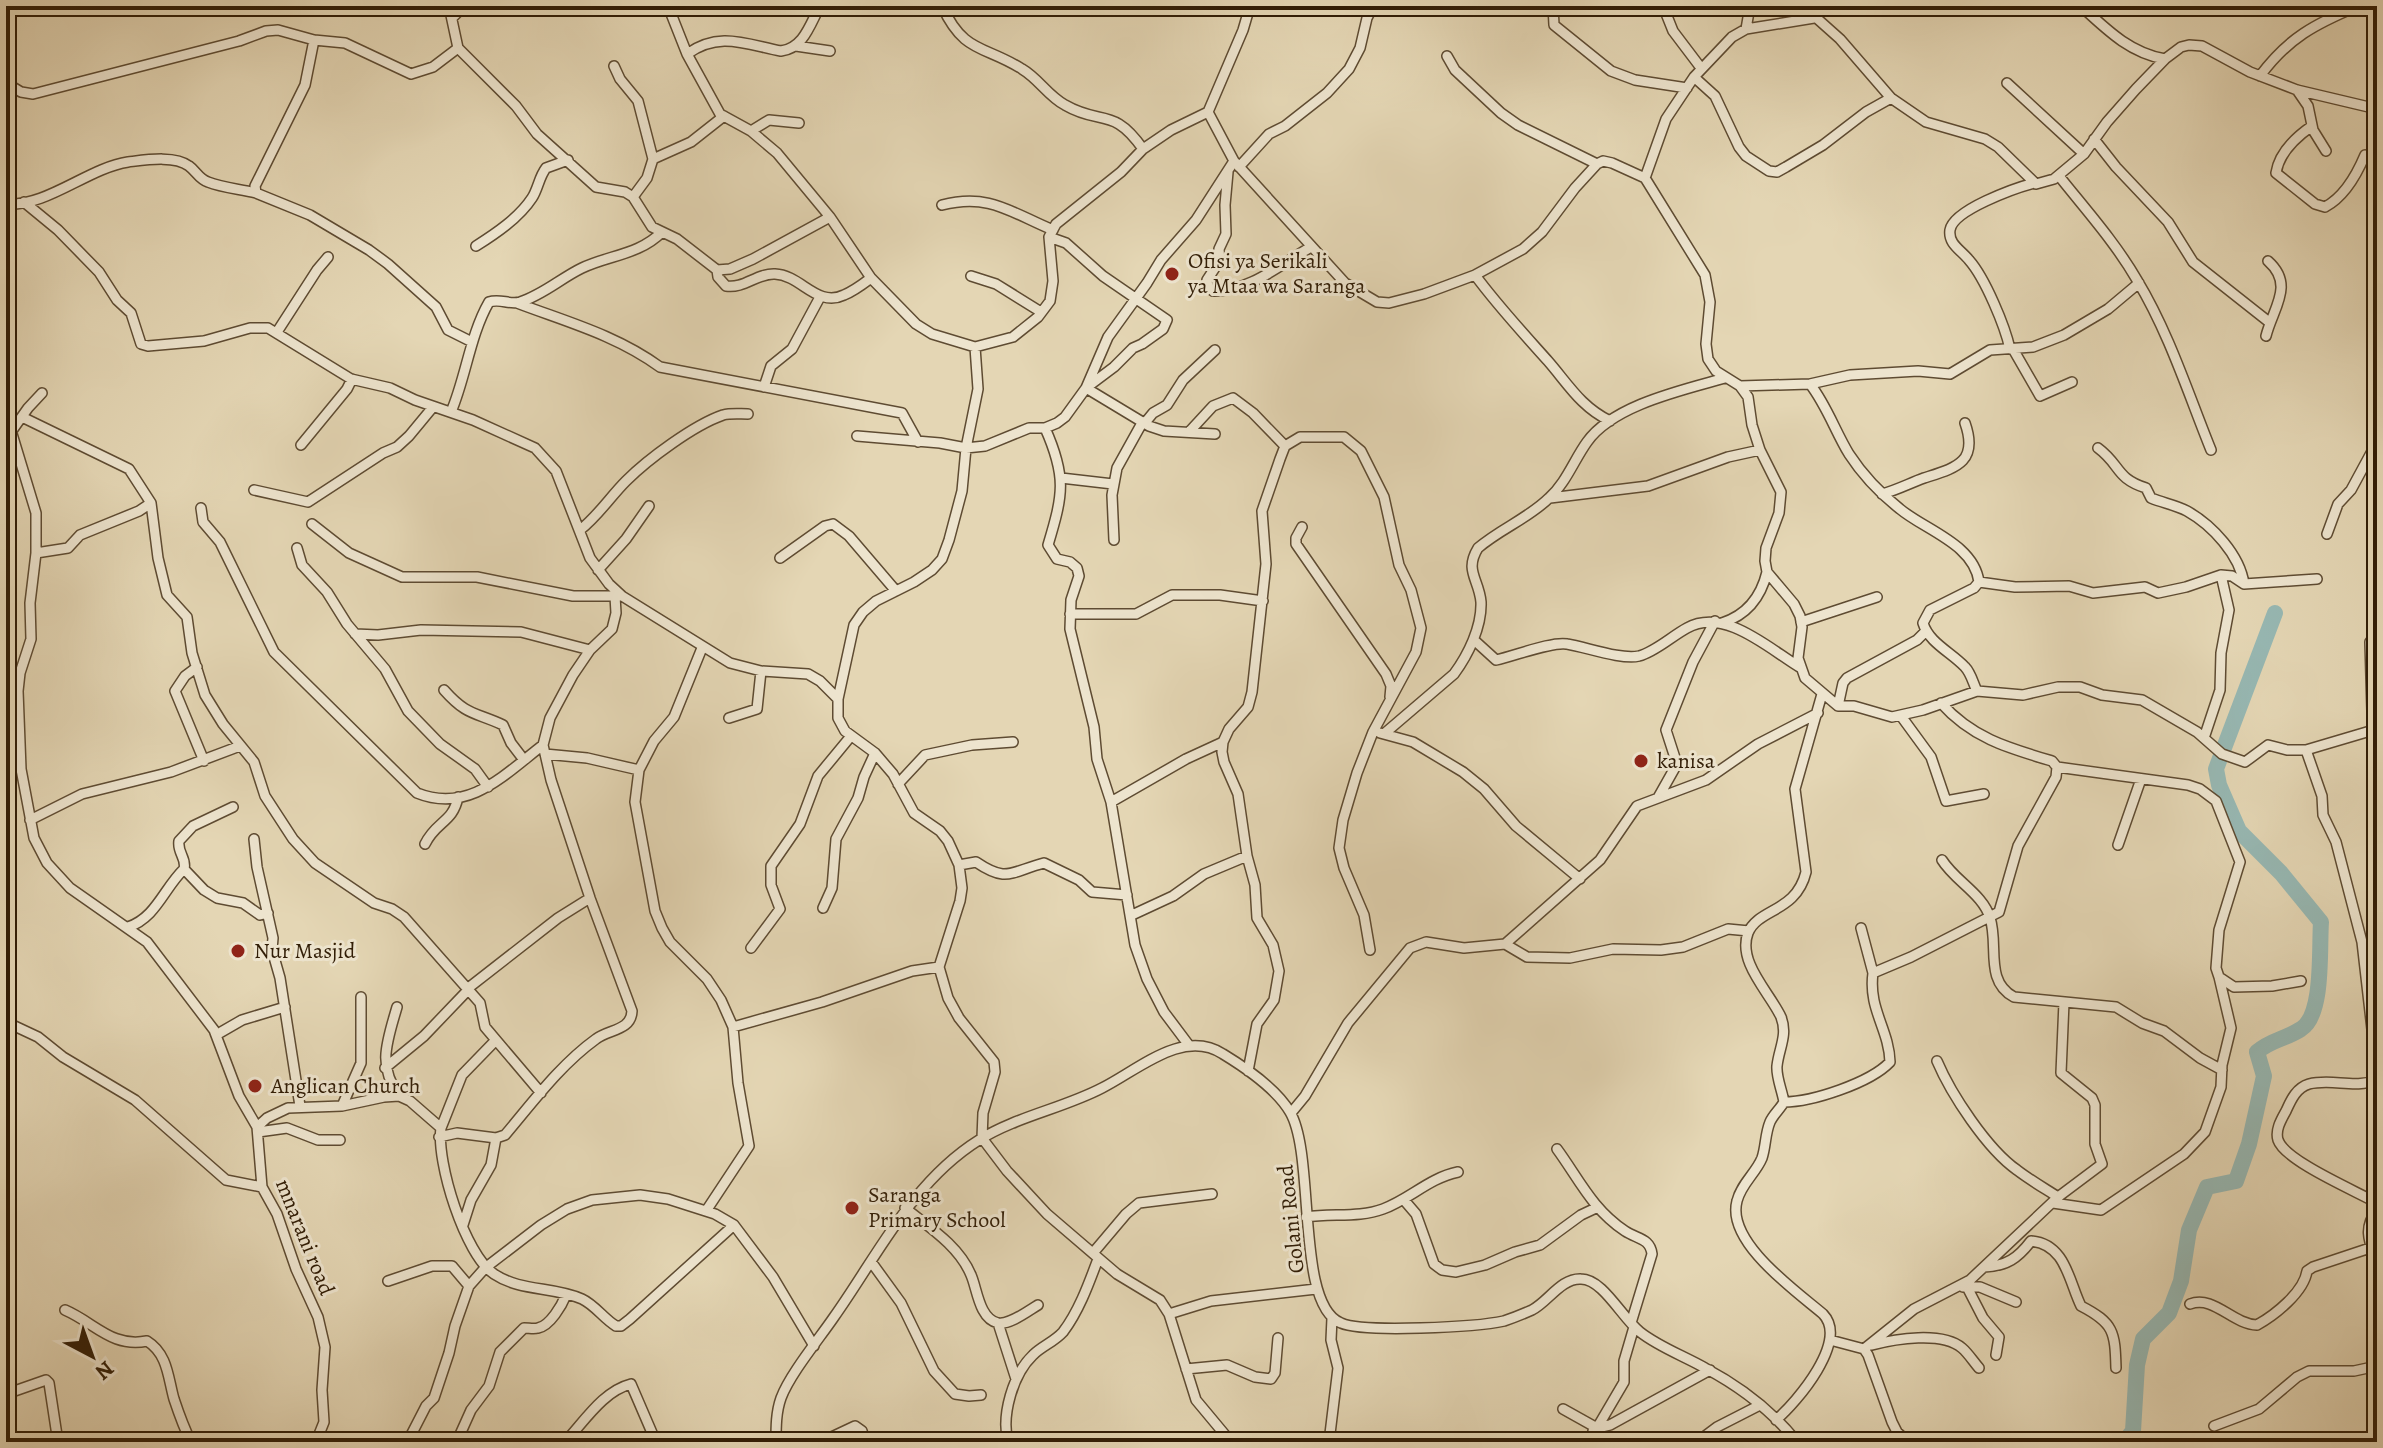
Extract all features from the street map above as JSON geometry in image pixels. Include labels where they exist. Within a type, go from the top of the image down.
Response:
[{"type":"street","points":[[449,6],[458,48],[516,106],[537,134],[596,187],[619,190],[633,197],[646,219],[717,270],[726,286],[734,287],[774,274],[801,283],[820,297],[833,299],[844,296],[871,278]]},
{"type":"street","points":[[453,17],[464,6]]},
{"type":"street","points":[[668,6],[687,54],[711,101],[724,116],[751,131],[777,153],[830,217],[871,278],[887,296],[923,329],[975,347],[1013,337],[1041,312],[1053,293],[1051,233],[1143,149],[1171,130],[1208,112],[1250,6]]},
{"type":"street","points":[[687,54],[708,42],[721,40],[781,51],[796,46],[820,6]]},
{"type":"street","points":[[942,6],[961,38],[977,49],[1020,67],[1066,107],[1117,121],[1130,130],[1143,149]]},
{"type":"street","points":[[857,436],[966,448],[985,446],[1029,428],[1045,428],[1065,417],[1086,388],[1108,337],[1161,260],[1196,220],[1234,166],[1269,134],[1285,126],[1338,82],[1354,61],[1373,6]]},
{"type":"street","points":[[1553,6],[1554,25],[1611,71],[1635,80],[1687,88]]},
{"type":"street","points":[[1663,6],[1673,31],[1701,68]]},
{"type":"street","points":[[1746,29],[1750,6]]},
{"type":"street","points":[[1803,6],[1840,39],[1891,98],[1926,122],[1985,139],[1998,147],[2034,183]]},
{"type":"street","points":[[2081,6],[2128,46],[2146,56],[2165,59]]},
{"type":"street","points":[[2331,6],[2346,11]]},
{"type":"street","points":[[2260,76],[2284,47],[2312,27],[2358,6]]},
{"type":"street","points":[[1645,178],[1666,119],[1701,68],[1732,37],[1746,29],[1814,18]]},
{"type":"street","points":[[6,83],[21,92],[33,94],[271,30],[355,46],[411,74],[433,67],[458,48]]},
{"type":"street","points":[[256,193],[255,186],[305,85],[314,40]]},
{"type":"street","points":[[796,46],[830,51]]},
{"type":"street","points":[[2072,382],[2040,396],[2011,349],[2006,329],[1975,269],[1952,243],[1950,231],[1953,223],[1980,204],[2059,176],[2084,154],[2123,103],[2165,59],[2181,47],[2202,46],[2260,76],[2297,90],[2373,108]]},
{"type":"street","points":[[1447,56],[1455,70],[1501,113],[1518,125],[1597,164]]},
{"type":"street","points":[[614,66],[615,72],[643,111],[653,159],[647,178],[633,197]]},
{"type":"street","points":[[1694,77],[1715,96],[1746,156],[1769,171],[1777,172],[1830,141],[1853,121],[1891,98]]},
{"type":"street","points":[[2007,83],[2084,154]]},
{"type":"street","points":[[2297,90],[2308,106],[2312,126],[2326,151]]},
{"type":"street","points":[[1208,112],[1234,166],[1345,283],[1377,302],[1389,303],[1424,294],[1475,275],[1523,249],[1542,232],[1575,188],[1603,161],[1645,178],[1705,275],[1710,302],[1706,344],[1708,359],[1716,371],[1740,386],[1748,397],[1760,450],[1777,480],[1782,501],[1766,548],[1767,572],[1761,592],[1740,615],[1718,622],[1699,622],[1639,656],[1565,643],[1496,660],[1474,640]]},
{"type":"street","points":[[653,159],[691,142],[724,116]]},
{"type":"street","points":[[751,131],[769,120],[799,123]]},
{"type":"street","points":[[2312,126],[2291,142],[2276,173],[2315,204],[2325,207],[2334,202],[2359,170],[2365,155]]},
{"type":"street","points":[[2094,139],[2168,222],[2193,262],[2269,322]]},
{"type":"street","points":[[476,246],[516,217],[532,197],[546,168],[568,160]]},
{"type":"street","points":[[6,204],[24,202],[111,166],[142,161],[178,162],[188,165],[203,180],[256,193],[310,215],[369,250],[436,307],[448,330],[472,342]]},
{"type":"street","points":[[1234,166],[1225,205],[1226,234],[1219,249],[1220,260],[1207,280],[1208,287],[1213,291],[1224,291],[1251,282],[1311,247]]},
{"type":"street","points":[[2059,176],[2111,241],[2139,283],[2181,370],[2211,450]]},
{"type":"street","points":[[942,205],[970,199],[987,201],[1051,233],[1134,299],[1164,317],[1166,325],[1086,388]]},
{"type":"street","points":[[24,202],[58,230],[104,278],[117,300],[129,310],[143,346],[204,341],[257,327],[277,332],[352,379],[390,388],[535,448],[556,471],[590,558],[618,596],[665,620],[702,648],[730,663],[761,671],[808,674],[838,699]]},
{"type":"street","points":[[717,270],[742,265],[830,217]]},
{"type":"street","points":[[517,303],[585,267],[643,247],[662,232]]},
{"type":"street","points":[[277,332],[328,257]]},
{"type":"street","points":[[2266,336],[2283,292],[2278,272],[2268,261]]},
{"type":"street","points":[[1475,275],[1580,402],[1610,421]]},
{"type":"street","points":[[971,276],[996,284],[1041,312]]},
{"type":"street","points":[[1740,386],[1810,384],[1850,375],[1918,371],[1950,374],[1990,350],[2033,347],[2064,335],[2108,309],[2139,283]]},
{"type":"street","points":[[764,387],[771,366],[792,349],[820,297]]},
{"type":"street","points":[[451,412],[467,368],[472,342],[489,302],[496,300],[517,303],[600,332],[660,367],[902,413],[918,442]]},
{"type":"street","points":[[975,347],[978,389],[966,448],[962,491],[942,559],[932,570],[863,612],[854,625],[838,699],[838,718],[851,736],[875,753],[914,813],[940,831],[959,865],[960,901],[939,967],[948,998],[959,1018],[994,1062],[995,1072],[983,1113],[982,1138],[1027,1194],[1123,1279],[1153,1294],[1169,1314],[1196,1400],[1231,1442]]},
{"type":"street","points":[[1114,540],[1113,484],[1119,460],[1143,423],[1167,405],[1183,380],[1215,350]]},
{"type":"street","points":[[1385,733],[1454,674],[1474,640],[1481,601],[1471,570],[1472,558],[1487,540],[1550,498],[1588,441],[1610,421],[1672,393],[1725,378]]},
{"type":"street","points":[[301,445],[352,379]]},
{"type":"street","points":[[1810,384],[1831,416],[1850,455],[1882,494],[1910,517],[1932,528],[1955,546],[1972,563],[1979,582]]},
{"type":"street","points":[[1086,388],[1143,423],[1164,431],[1215,434]]},
{"type":"street","points":[[11,432],[42,393]]},
{"type":"street","points":[[1189,432],[1213,406],[1233,398],[1253,413],[1285,446]]},
{"type":"street","points":[[254,490],[308,502],[397,447],[433,407]]},
{"type":"street","name":"mnarani road","points":[[6,414],[36,513],[31,639],[20,673],[18,691],[21,769],[30,820],[41,853],[57,875],[83,899],[147,942],[216,1035],[239,1096],[258,1130],[262,1187],[277,1214],[296,1269],[318,1317],[325,1347],[322,1390],[324,1422],[316,1442]]},
{"type":"street","points":[[580,530],[594,519],[630,477],[689,434],[721,416],[748,414]]},
{"type":"street","points":[[22,417],[125,465],[151,503],[158,558],[167,595],[187,617],[192,653],[205,695],[223,724],[254,762],[265,796],[299,847],[328,873],[374,903],[404,917],[480,1003],[485,1027],[541,1093]]},
{"type":"street","points":[[1882,494],[1955,468],[1967,455],[1971,444],[1965,423]]},
{"type":"street","points":[[776,1442],[782,1396],[872,1263],[905,1208],[955,1157],[982,1138],[1099,1090],[1169,1051],[1188,1044],[1164,1012],[1142,971],[1135,945],[1111,802],[1097,759],[1094,727],[1073,643],[1070,614],[1079,576],[1077,568],[1070,562],[1057,559],[1048,545],[1061,478],[1058,458],[1045,428]]},
{"type":"street","points":[[1248,1071],[1257,1024],[1274,1000],[1279,971],[1273,945],[1257,918],[1255,885],[1247,856],[1238,794],[1224,762],[1223,742],[1229,729],[1248,707],[1252,692],[1266,564],[1262,511],[1285,446],[1300,437],[1344,437],[1361,451],[1384,497],[1399,565],[1411,590],[1421,628],[1416,652],[1373,732],[1343,820],[1339,848],[1364,915],[1370,950]]},
{"type":"street","points":[[2327,534],[2338,504],[2351,490],[2377,442]]},
{"type":"street","points":[[2098,448],[2113,461],[2130,484],[2146,488],[2151,498],[2189,513],[2208,528],[2238,560],[2244,584]]},
{"type":"street","points":[[1550,498],[1648,486],[1714,461],[1760,450]]},
{"type":"street","points":[[1061,478],[1113,484]]},
{"type":"street","points":[[36,553],[64,550],[80,535],[151,503]]},
{"type":"street","points":[[598,570],[626,539],[649,506]]},
{"type":"street","points":[[201,508],[203,522],[220,542],[274,652],[417,793],[438,798],[477,795],[524,760],[544,750],[639,770]]},
{"type":"street","points":[[312,524],[349,553],[402,577],[477,577],[573,596],[618,596]]},
{"type":"street","points":[[780,558],[825,526],[833,524],[849,536],[896,591]]},
{"type":"street","points":[[1302,527],[1296,544],[1386,674],[1391,686],[1390,701]]},
{"type":"street","points":[[297,548],[302,565],[327,592],[335,609],[385,669],[401,702],[440,744],[475,769],[488,787]]},
{"type":"street","points":[[1767,572],[1794,604],[1801,622],[1798,658],[1805,678],[1838,706],[1854,706],[1879,715],[1901,716],[1977,691],[2023,695],[2058,687],[2080,687],[2102,695],[2142,700],[2204,738],[2222,754],[2245,762],[2268,745],[2287,750],[2306,750],[2377,728],[2372,711],[2370,642],[2377,634]]},
{"type":"street","points":[[1979,582],[2015,587],[2069,586],[2093,593],[2145,587],[2158,593],[2221,575],[2232,576],[2244,584],[2317,579]]},
{"type":"street","points":[[2204,738],[2220,690],[2221,653],[2229,610],[2221,575]]},
{"type":"street","points":[[1977,691],[1965,667],[1926,631],[1923,623],[1930,610],[1974,588],[1979,582]]},
{"type":"street","points":[[1070,614],[1129,615],[1145,611],[1172,595],[1220,595],[1263,601]]},
{"type":"street","points":[[258,1130],[276,1113],[300,1106],[342,1106],[399,1096],[410,1101],[440,1132],[496,1138],[505,1135],[576,1056],[598,1037],[625,1027],[632,1017],[590,898],[544,750],[550,718],[590,650],[616,621],[618,596]]},
{"type":"street","points":[[1801,622],[1877,597]]},
{"type":"street","points":[[1718,622],[1739,629],[1801,668]]},
{"type":"street","points":[[1659,796],[1677,764],[1666,730],[1693,662],[1718,622]]},
{"type":"street","points":[[355,634],[421,630],[521,632],[590,650]]},
{"type":"street","points":[[1838,706],[1847,678],[1912,643],[1926,631]]},
{"type":"street","points":[[702,648],[674,717],[654,741],[639,770],[635,786],[637,823],[658,920],[670,942],[707,979],[733,1027],[738,1083],[749,1146],[706,1211]]},
{"type":"street","points":[[197,667],[185,676],[175,691],[204,761]]},
{"type":"street","points":[[729,718],[757,709],[761,671]]},
{"type":"street","points":[[444,690],[469,713],[503,725],[511,743],[524,760]]},
{"type":"street","points":[[6,691],[18,691]]},
{"type":"street","points":[[1784,1102],[1777,1069],[1784,1028],[1748,958],[1749,931],[1759,921],[1789,903],[1803,884],[1806,872],[1795,789],[1822,694]]},
{"type":"street","points":[[1937,1061],[1950,1088],[1979,1130],[2015,1169],[2056,1200],[2101,1210],[2184,1154],[2205,1132],[2209,1122],[2221,1087],[2231,1028],[2216,968],[2219,930],[2240,862],[2216,801],[2200,789],[2057,767],[2052,761],[1982,738],[1955,719],[1941,703]]},
{"type":"street","points":[[1291,1113],[1305,1096],[1348,1023],[1410,948],[1426,942],[1464,948],[1505,944],[1600,860],[1637,806],[1706,780],[1758,744],[1818,713]]},
{"type":"street","points":[[1901,716],[1931,757],[1946,801],[1984,794]]},
{"type":"street","points":[[1373,732],[1413,742],[1463,772],[1484,789],[1516,826],[1580,879]]},
{"type":"street","points":[[751,948],[780,909],[771,885],[771,866],[800,824],[818,776],[851,736]]},
{"type":"street","points":[[898,784],[925,755],[972,745],[1013,742]]},
{"type":"street","points":[[1111,802],[1186,759],[1223,742]]},
{"type":"street","points":[[30,820],[82,794],[171,772],[240,746]]},
{"type":"street","points":[[2306,750],[2314,766],[2322,796],[2323,815],[2336,842],[2362,942],[2373,990],[2373,1038]]},
{"type":"street","points":[[823,908],[832,888],[836,839],[858,798],[875,753]]},
{"type":"street","points":[[1873,973],[1999,912],[2018,846],[2056,777],[2057,767]]},
{"type":"street","points":[[2118,845],[2141,779]]},
{"type":"street","points":[[425,844],[435,829],[453,814],[458,797]]},
{"type":"street","points":[[128,927],[145,919],[184,869],[185,860],[178,850],[179,841],[193,826],[233,807]]},
{"type":"street","points":[[254,839],[300,1106]]},
{"type":"street","points":[[1132,915],[1173,896],[1204,874],[1247,856]]},
{"type":"street","points":[[1942,860],[1948,870],[1983,904],[1991,918],[1995,972],[2005,992],[2014,997],[2116,1007],[2142,1023],[2164,1031],[2222,1070]]},
{"type":"street","points":[[959,865],[976,862],[989,872],[1005,875],[1044,863],[1079,880],[1092,892],[1127,895]]},
{"type":"street","points":[[184,869],[204,890],[217,898],[243,903],[260,915],[268,913]]},
{"type":"street","points":[[385,1068],[424,1036],[467,990],[558,918],[590,898]]},
{"type":"street","points":[[1776,1420],[1812,1381],[1830,1340],[1829,1320],[1754,1251],[1736,1215],[1736,1203],[1761,1160],[1771,1118],[1784,1102],[1817,1097],[1870,1076],[1890,1062],[1889,1048],[1871,991],[1873,973],[1861,928]]},
{"type":"street","points":[[1505,944],[1527,957],[1559,959],[1613,949],[1683,947],[1728,929],[1749,931]]},
{"type":"street","points":[[733,1027],[822,1002],[912,971],[939,967]]},
{"type":"street","points":[[2219,977],[2234,987],[2301,981]]},
{"type":"street","points":[[342,1106],[361,1063],[361,997]]},
{"type":"street","points":[[1866,1347],[1914,1309],[1962,1287],[2056,1200],[2102,1164],[2095,1144],[2095,1105],[2092,1098],[2061,1073],[2064,1002]]},
{"type":"street","points":[[216,1035],[242,1020],[285,1007]]},
{"type":"street","points":[[397,1007],[387,1041],[385,1068],[389,1082],[399,1096]]},
{"type":"street","points":[[6,1022],[38,1037],[63,1057],[135,1100],[219,1176],[229,1182],[262,1187]]},
{"type":"street","points":[[496,1040],[462,1075],[440,1132],[451,1196],[478,1259],[485,1268],[513,1285],[584,1300],[608,1321],[621,1326],[734,1225]]},
{"type":"street","name":"Golani Road","points":[[1188,1044],[1207,1046],[1220,1052],[1269,1088],[1291,1113],[1306,1172],[1306,1217],[1316,1289],[1332,1318]]},
{"type":"street","points":[[2377,1080],[2359,1085],[2309,1084],[2289,1100],[2278,1133],[2280,1145],[2293,1157],[2377,1203]]},
{"type":"street","points":[[258,1130],[287,1128],[318,1140],[340,1140]]},
{"type":"street","points":[[463,1225],[471,1200],[491,1165],[496,1138]]},
{"type":"street","points":[[1557,1149],[1581,1188],[1598,1207],[1626,1231],[1646,1241],[1651,1246],[1652,1254],[1624,1361],[1624,1382],[1596,1427],[1591,1442]]},
{"type":"street","points":[[1306,1217],[1381,1210],[1404,1200],[1438,1178],[1458,1172]]},
{"type":"street","points":[[958,1442],[1007,1440],[1009,1408],[1016,1379],[1032,1355],[1063,1331],[1080,1303],[1096,1256],[1126,1214],[1139,1203],[1212,1194]]},
{"type":"street","points":[[409,1439],[426,1406],[434,1398],[469,1286],[485,1268],[541,1225],[567,1209],[592,1200],[640,1195],[668,1199],[706,1211],[734,1225],[773,1277],[814,1346]]},
{"type":"street","points":[[1404,1200],[1416,1214],[1434,1264],[1442,1270],[1456,1272],[1540,1245],[1581,1215],[1598,1207]]},
{"type":"street","points":[[905,1208],[954,1249],[971,1275],[985,1313],[998,1323],[1016,1379]]},
{"type":"street","points":[[2377,1210],[2367,1234],[2377,1264]]},
{"type":"street","points":[[1984,1267],[1997,1267],[2013,1261],[2031,1241],[2049,1248],[2068,1268],[2081,1306],[2100,1315],[2111,1327],[2115,1338],[2116,1368]]},
{"type":"street","points":[[2190,1304],[2198,1301],[2212,1305],[2241,1322],[2257,1325],[2271,1317],[2300,1289],[2306,1281],[2307,1271],[2370,1248]]},
{"type":"street","points":[[872,1263],[901,1303],[934,1371],[955,1394],[981,1395]]},
{"type":"street","points":[[388,1281],[442,1265],[452,1266],[469,1286]]},
{"type":"street","points":[[1329,1442],[1338,1368],[1331,1340],[1332,1318],[1343,1325],[1356,1327],[1504,1321],[1534,1309],[1564,1284],[1583,1279],[1595,1282],[1644,1335],[1710,1370],[1760,1405],[1797,1442]]},
{"type":"street","points":[[1962,1287],[1980,1287],[2016,1302]]},
{"type":"street","points":[[1962,1287],[1999,1337],[1996,1355]]},
{"type":"street","points":[[2377,1288],[2377,1296]]},
{"type":"street","points":[[1169,1314],[1211,1301],[1316,1289]]},
{"type":"street","points":[[458,1439],[471,1410],[489,1386],[500,1352],[524,1328],[545,1325],[566,1295]]},
{"type":"street","points":[[998,1323],[1038,1305]]},
{"type":"street","points":[[65,1310],[120,1342],[132,1344],[147,1341],[156,1346],[167,1367],[178,1412],[191,1442]]},
{"type":"street","points":[[1830,1340],[1866,1347],[1902,1337],[1954,1342],[1979,1368]]},
{"type":"street","points":[[1186,1369],[1227,1365],[1255,1377],[1271,1379],[1275,1373],[1278,1338]]},
{"type":"street","points":[[1866,1347],[1897,1432],[1908,1442]]},
{"type":"street","points":[[2214,1426],[2259,1409],[2309,1371],[2354,1371],[2377,1366]]},
{"type":"street","points":[[1563,1409],[1596,1427],[1618,1421],[1710,1370]]},
{"type":"street","points":[[6,1394],[46,1380],[58,1442]]},
{"type":"street","points":[[565,1442],[598,1405],[615,1391],[631,1384],[656,1442]]},
{"type":"street","points":[[1701,1440],[1760,1405]]},
{"type":"street","points":[[821,1442],[855,1426],[862,1431],[865,1442]]},
{"type":"street","points":[[392,1442],[409,1439],[458,1439],[469,1442]]},
{"type":"waterway","points":[[2124,1442],[2133,1431],[2137,1365],[2143,1339],[2169,1313],[2181,1281],[2189,1230],[2207,1187],[2236,1181],[2249,1144],[2264,1076],[2257,1052],[2301,1029],[2314,1010],[2317,996],[2321,922],[2281,873],[2239,831],[2219,785],[2216,769],[2275,613]]},
{"type":"place","name":"Ofisi ya Serikali ya Mtaa wa Saranga","points":[[1172,274]]},
{"type":"place","name":"kanisa","points":[[1641,761]]},
{"type":"place","name":"Nur Masjid","points":[[238,951]]},
{"type":"place","name":"Anglican Church","points":[[255,1086]]},
{"type":"place","name":"Saranga Primary School","points":[[852,1208]]}]
